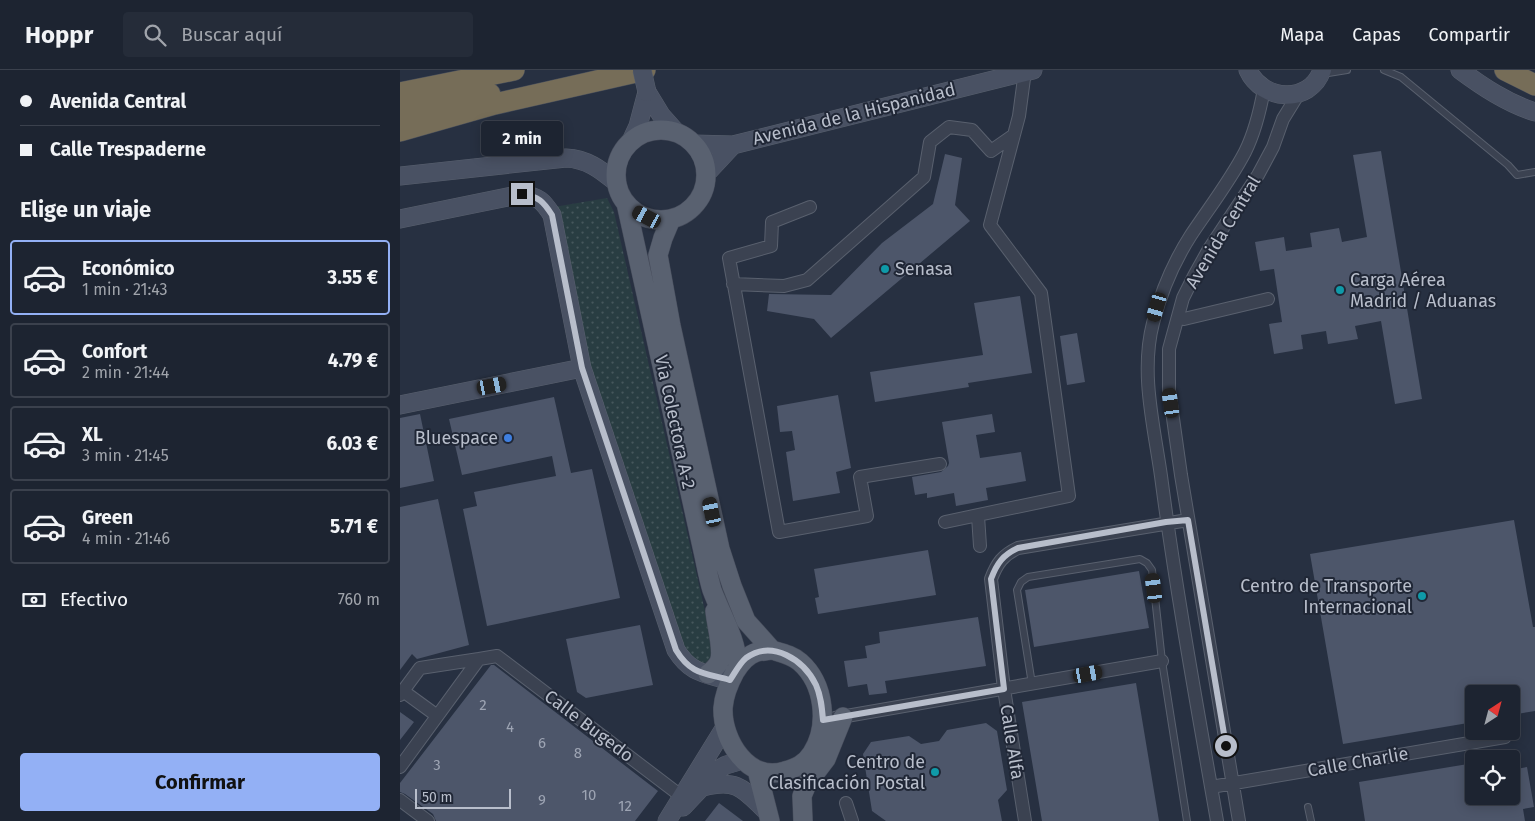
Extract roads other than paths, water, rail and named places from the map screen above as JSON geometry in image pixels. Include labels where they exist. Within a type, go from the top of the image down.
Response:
[{"type":"highway","points":[[400,93],[514,70]]},
{"type":"highway","points":[[1505,70],[1535,85]]},
{"type":"highway","points":[[400,113],[458,99],[638,71]]},
{"type":"highway","points":[[400,130],[495,104],[638,71]]},
{"type":"main road","points":[[661,130],[677,133],[693,144],[700,152],[706,174],[700,198],[683,214],[659,220],[647,217],[636,212],[620,194],[616,171],[618,160],[623,150],[631,141],[645,133],[661,130]]},
{"type":"main road","name":"Vía Colectora A-2","points":[[626,203],[712,590],[729,627],[737,652],[734,674]]},
{"type":"main road","name":"Vía Colectora A-2","points":[[671,218],[658,255],[671,326],[720,549],[746,621],[772,650]]},
{"type":"main road","points":[[708,674],[715,669],[720,661],[712,590]]},
{"type":"main road","points":[[750,765],[768,773],[778,773],[798,767],[809,758],[818,744],[823,720],[821,699],[809,673],[800,662],[772,650],[756,652],[745,659],[734,674],[726,692],[723,708],[725,727],[733,746],[750,765],[769,817]]},
{"type":"main road","points":[[803,821],[802,796],[807,784],[826,759],[843,717]]},
{"type":"main road","points":[[793,821],[791,810],[798,767]]},
{"type":"street","points":[[1460,70],[1493,93],[1520,107],[1535,112]]},
{"type":"street","points":[[638,71],[647,92],[661,115],[677,133]]},
{"type":"street","points":[[945,522],[1069,496],[1041,293],[990,225],[1029,71]]},
{"type":"street","name":"Avenida de la Hispanidad","points":[[693,144],[733,145],[1029,71]]},
{"type":"street","points":[[1246,71],[1264,89],[1275,94],[1287,96],[1310,88],[1322,72]]},
{"type":"street","name":"Avenida Central","points":[[1217,821],[1166,522],[1147,373],[1147,358],[1152,325],[1162,289],[1190,236],[1245,152],[1257,121],[1264,89]]},
{"type":"street","points":[[631,141],[638,126],[647,92]]},
{"type":"street","name":"Avenida Central","points":[[1239,821],[1188,520],[1169,390],[1169,349],[1183,298],[1194,276],[1209,249],[1258,175],[1273,147],[1283,119],[1298,93]]},
{"type":"street","points":[[733,284],[784,286],[807,280],[924,177],[930,142],[949,127],[972,130],[992,151],[1014,135]]},
{"type":"street","name":"Avenida de la Hispanidad","points":[[706,174],[733,145]]},
{"type":"street","points":[[400,176],[566,158],[580,159],[617,182]]},
{"type":"street","points":[[400,219],[522,194],[534,196],[544,203],[552,215],[582,368],[676,650],[690,668],[708,674],[734,674]]},
{"type":"street","points":[[810,206],[772,222],[771,246],[729,258],[779,532],[867,516],[860,477],[940,464]]},
{"type":"street","points":[[1184,319],[1268,299]]},
{"type":"street","points":[[400,405],[582,368]]},
{"type":"street","points":[[978,516],[980,546]]},
{"type":"street","name":"Calle Alfa","points":[[1025,821],[1004,689],[991,579],[996,565],[1008,552],[1018,548],[1166,522],[1188,520]]},
{"type":"street","name":"Calle Bugedo","points":[[479,659],[497,656],[681,796]]},
{"type":"street","points":[[436,715],[401,693],[420,668],[479,659]]},
{"type":"street","points":[[400,766],[479,659]]},
{"type":"street","points":[[823,720],[1162,661]]},
{"type":"street","points":[[668,821],[681,796],[725,727]]},
{"type":"street","name":"Calle Charlie","points":[[1211,787],[1487,740]]},
{"type":"street","points":[[668,821],[720,769],[726,765],[750,765]]},
{"type":"street","points":[[703,787],[727,783],[742,788],[769,817]]},
{"type":"street","points":[[400,800],[428,821]]},
{"type":"street","points":[[846,803],[852,821]]},
{"type":"lane","points":[[1322,72],[1347,70]]},
{"type":"lane","points":[[1384,70],[1401,77],[1508,165],[1517,175],[1535,172]]},
{"type":"lane","points":[[1032,684],[1018,590],[1021,582],[1028,577],[1140,559],[1147,563],[1152,570],[1162,661],[1187,821]]},
{"type":"lane","points":[[1308,807],[1311,821]]},
{"type":"place","name":"Senasa","points":[[885,269]]},
{"type":"place","name":"Carga Aérea Madrid / Aduanas","points":[[1340,290]]},
{"type":"place","name":"Bluespace","points":[[508,438]]},
{"type":"place","name":"Centro de Transporte Internacional","points":[[1422,596]]},
{"type":"place","name":"Centro de Clasificación Postal","points":[[935,772]]}]
